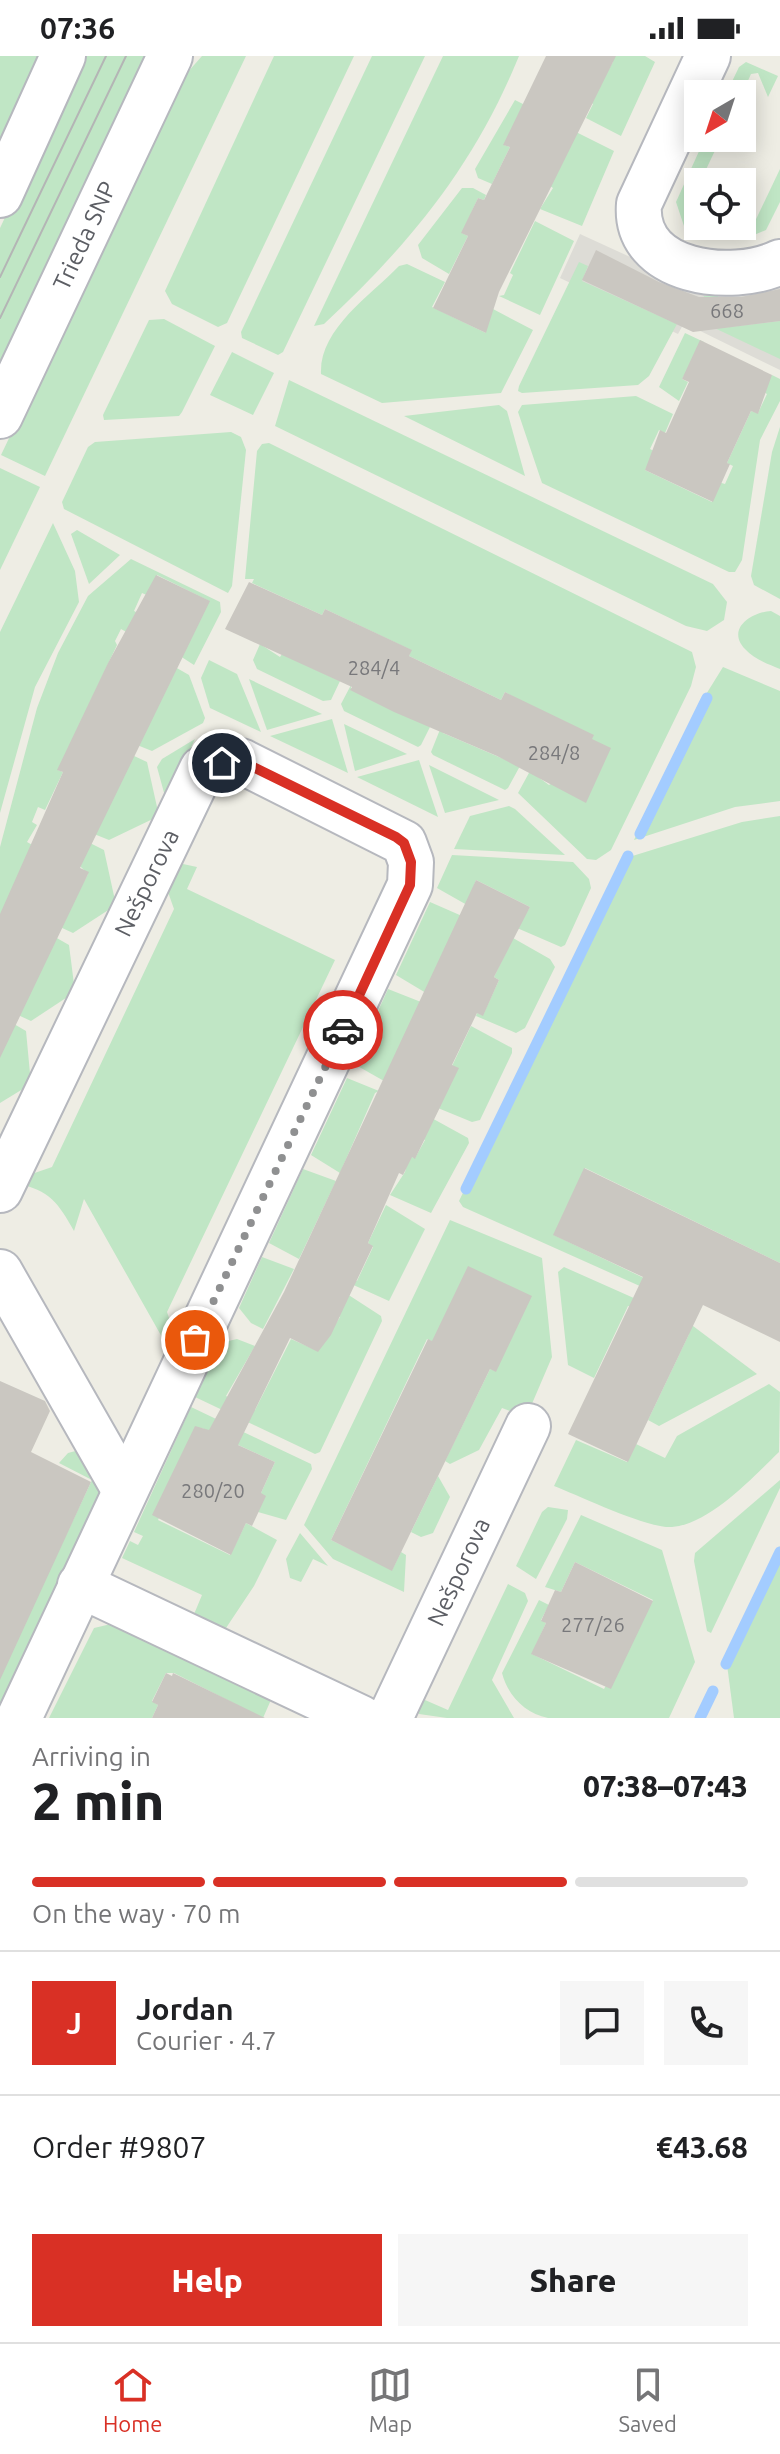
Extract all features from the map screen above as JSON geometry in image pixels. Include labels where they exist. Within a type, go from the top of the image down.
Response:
[{"type":"street","points":[[0,195],[63,56]]},
{"type":"street","name":"Trieda SNP","points":[[0,416],[170,56]]},
{"type":"street","points":[[708,56],[639,204],[638,222],[642,235],[664,257],[708,273],[758,269],[780,262]]},
{"type":"street","name":"Nešporova","points":[[0,1190],[202,769],[241,761],[404,843],[411,862],[410,885],[19,1718]]},
{"type":"street","points":[[0,1272],[124,1489]]},
{"type":"street","name":"Nešporova","points":[[390,1718],[528,1426]]},
{"type":"street","points":[[80,1585],[361,1718]]},
{"type":"shaded area","points":[[580,234],[700,289],[780,270],[780,370],[684,323],[678,334],[560,278]]},
{"type":"green space","points":[[0,56],[41,56],[0,141]]},
{"type":"green space","points":[[82,56],[147,56],[0,366],[0,228]]},
{"type":"green space","points":[[202,56],[246,56],[45,476],[1,455],[180,81]]},
{"type":"green space","points":[[274,56],[354,56],[227,323],[218,327],[172,304],[165,291]]},
{"type":"green space","points":[[372,56],[425,56],[283,352],[278,355],[242,338],[241,332]]},
{"type":"green space","points":[[443,56],[519,56],[482,133],[437,201],[412,233],[355,294],[324,324],[314,326]]},
{"type":"green space","points":[[612,56],[645,56],[655,62],[621,136],[586,118],[593,104],[590,102],[613,62]]},
{"type":"green space","points":[[746,62],[778,76],[768,97],[758,73],[751,74],[748,80],[733,80],[739,67]]},
{"type":"green space","points":[[515,100],[529,107],[504,145],[510,147],[492,184],[478,178],[475,169]]},
{"type":"green space","points":[[576,132],[614,151],[582,226],[540,209],[553,188],[550,186]]},
{"type":"green space","points":[[699,152],[714,152],[707,168],[691,168]]},
{"type":"green space","points":[[780,169],[780,202],[766,230],[756,234],[756,219]]},
{"type":"green space","points":[[684,184],[684,226],[676,202]]},
{"type":"green space","points":[[462,188],[473,188],[486,195],[484,200],[478,198],[462,233],[468,236],[449,274],[422,258],[418,245]]},
{"type":"green space","points":[[535,221],[574,241],[540,315],[499,296],[504,295],[513,275],[510,273]]},
{"type":"green space","points":[[579,262],[588,266],[582,281],[677,324],[649,376],[638,385],[522,393],[518,391],[519,386]]},
{"type":"green space","points":[[407,264],[445,282],[432,307],[486,333],[484,328],[493,309],[533,330],[501,393],[382,403],[321,374],[328,342],[337,328],[399,266]]},
{"type":"green space","points":[[718,295],[721,328],[780,321],[780,359],[704,323],[700,306],[704,296]]},
{"type":"green space","points":[[164,319],[215,346],[182,412],[179,416],[104,420],[103,415],[149,320]]},
{"type":"green space","points":[[685,333],[704,342],[682,379],[688,382],[679,401],[659,387]]},
{"type":"green space","points":[[232,352],[274,373],[253,415],[210,395]]},
{"type":"green space","points":[[772,375],[780,379],[780,401],[760,440],[742,560],[735,572],[729,572],[542,483],[518,412],[522,405],[636,396],[673,414],[665,433],[659,430],[650,449],[656,452],[645,470],[712,502],[718,482],[725,484],[733,466],[727,463],[751,411],[758,413],[767,394],[761,390]]},
{"type":"green space","points":[[289,380],[713,584],[727,602],[724,620],[707,631],[686,626],[275,426]]},
{"type":"green space","points":[[499,405],[507,411],[525,476],[404,416]]},
{"type":"green space","points":[[780,427],[780,599],[754,585],[751,576],[772,452]]},
{"type":"green space","points":[[231,432],[241,437],[246,450],[232,586],[228,593],[64,509],[62,502],[88,447],[95,442]]},
{"type":"green space","points":[[269,443],[692,652],[696,667],[691,686],[611,850],[596,860],[587,859],[518,793],[530,771],[549,785],[607,750],[505,692],[501,700],[409,656],[411,650],[325,609],[322,615],[252,583],[254,579],[245,579],[257,451],[262,444]]},
{"type":"green space","points":[[0,468],[40,487],[0,570]]},
{"type":"green space","points":[[53,523],[75,571],[79,602],[35,687],[0,813],[0,632]]},
{"type":"green space","points":[[77,530],[120,555],[89,584],[71,534]]},
{"type":"green space","points":[[131,559],[220,602],[221,612],[194,665],[180,656],[209,601],[157,575],[149,596],[142,593],[134,611],[140,614],[130,634],[121,629],[115,641],[117,645],[58,770],[63,772],[45,810],[38,807],[32,822],[37,825],[27,842],[36,847],[0,916],[0,847],[37,708],[58,653],[88,596]]},
{"type":"green space","points":[[771,611],[780,616],[780,669],[749,653],[738,635],[749,618]]},
{"type":"green space","points":[[260,644],[280,657],[282,654],[340,681],[331,700],[323,701],[257,669],[253,660]]},
{"type":"green space","points":[[209,660],[237,674],[261,732],[210,708],[201,678]]},
{"type":"green space","points":[[175,667],[189,675],[205,718],[203,723],[152,751],[137,745]]},
{"type":"green space","points":[[723,667],[780,691],[780,801],[735,807],[634,840],[705,696]]},
{"type":"green space","points":[[249,679],[322,714],[267,730]]},
{"type":"green space","points":[[351,685],[351,690],[432,723],[421,745],[418,747],[344,711],[341,704]]},
{"type":"green space","points":[[332,719],[348,773],[270,736]]},
{"type":"green space","points":[[344,724],[407,754],[355,771]]},
{"type":"green space","points":[[441,727],[443,733],[520,766],[508,788],[505,790],[433,755],[431,752]]},
{"type":"green space","points":[[195,739],[166,800],[157,767],[162,759]]},
{"type":"green space","points":[[132,755],[147,762],[159,816],[109,840],[94,834]]},
{"type":"green space","points":[[419,760],[438,817],[357,777]]},
{"type":"green space","points":[[429,765],[499,800],[445,813]]},
{"type":"green space","points":[[509,806],[565,855],[454,849],[470,816]]},
{"type":"green space","points":[[780,816],[780,1263],[585,1168],[554,1235],[646,1279],[642,1287],[463,1207],[459,1201],[626,858],[742,822]]},
{"type":"green space","points":[[90,843],[104,850],[116,905],[73,933],[60,927],[88,874],[79,865]]},
{"type":"green space","points":[[452,855],[573,862],[589,879],[591,888],[565,945],[561,947],[517,928],[530,907],[476,880],[467,905],[437,888]]},
{"type":"green space","points":[[183,864],[197,867],[187,889],[335,960],[167,1312],[178,1344],[158,1380],[167,1346],[84,1199],[74,1231],[52,1199],[28,1186],[17,1184],[20,1178],[52,1167],[174,909],[163,878],[170,869]]},
{"type":"green space","points":[[430,902],[462,916],[426,993],[396,975]]},
{"type":"green space","points":[[55,937],[69,945],[75,992],[31,1021],[18,1015]]},
{"type":"green space","points":[[513,938],[550,959],[555,967],[525,1028],[516,1033],[476,1016],[477,1013],[483,1015],[499,980],[494,977]]},
{"type":"green space","points":[[388,989],[421,1002],[384,1081],[354,1064]]},
{"type":"green space","points":[[14,1024],[26,1031],[31,1084],[0,1103],[0,1055]]},
{"type":"green space","points":[[471,1026],[512,1048],[480,1120],[472,1122],[433,1106]]},
{"type":"green space","points":[[347,1078],[379,1091],[375,1093],[340,1173],[311,1155]]},
{"type":"green space","points":[[428,1116],[468,1138],[469,1143],[431,1213],[390,1195],[405,1172],[409,1156],[415,1158],[425,1140],[419,1137]]},
{"type":"green space","points":[[303,1169],[336,1181],[299,1259],[269,1243]]},
{"type":"green space","points":[[386,1205],[425,1229],[389,1301],[349,1283],[350,1279],[357,1281],[373,1247],[368,1243]]},
{"type":"green space","points":[[450,1220],[542,1258],[552,1357],[528,1413],[520,1415],[502,1408],[479,1450],[450,1464],[445,1461],[490,1369],[496,1371],[427,1339],[331,1540],[392,1570],[401,1552],[406,1555],[404,1592],[333,1559],[304,1525]]},
{"type":"green space","points":[[262,1257],[294,1269],[263,1329],[251,1323],[239,1308]]},
{"type":"green space","points":[[564,1267],[636,1299],[632,1307],[628,1306],[594,1378],[568,1365],[558,1272]]},
{"type":"green space","points":[[344,1292],[381,1316],[382,1321],[320,1452],[315,1454],[195,1397],[220,1343],[237,1339],[255,1346],[226,1396],[255,1410],[291,1339],[318,1351],[340,1317],[334,1314]]},
{"type":"green space","points":[[689,1323],[757,1374],[659,1426],[648,1420],[689,1334]]},
{"type":"green space","points":[[769,1384],[780,1392],[779,1452],[730,1498],[701,1518],[672,1527],[647,1523],[554,1486],[576,1440],[627,1462],[636,1444],[665,1458],[677,1436]]},
{"type":"green space","points":[[191,1407],[311,1464],[312,1469],[286,1520],[258,1512],[261,1493],[275,1462],[202,1428],[158,1520],[230,1555],[246,1523],[277,1540],[254,1586],[222,1634],[192,1619],[202,1595],[122,1558],[130,1541],[138,1545],[143,1536],[134,1532]]},
{"type":"green space","points":[[83,1449],[99,1484],[99,1510],[0,1718],[0,1675],[92,1480],[59,1463],[68,1453]]},
{"type":"green space","points":[[438,1476],[450,1497],[433,1533],[421,1537],[411,1532]]},
{"type":"green space","points":[[780,1480],[780,1488],[711,1633],[707,1631],[695,1553]]},
{"type":"green space","points":[[548,1507],[568,1510],[567,1519],[536,1579],[516,1566],[542,1512]]},
{"type":"green space","points":[[581,1515],[662,1550],[695,1662],[669,1718],[548,1718],[525,1708],[513,1696],[505,1681],[502,1673],[539,1600],[549,1605],[541,1620],[546,1623],[532,1654],[604,1689],[653,1600],[575,1562],[561,1592],[545,1587]]},
{"type":"green space","points":[[300,1533],[328,1566],[313,1559],[301,1582],[290,1578],[286,1559]]},
{"type":"green space","points":[[780,1546],[780,1718],[734,1718],[726,1657]]},
{"type":"green space","points":[[508,1584],[525,1593],[528,1601],[492,1680],[514,1718],[447,1718],[419,1714],[417,1711],[425,1700],[448,1710]]},
{"type":"green space","points":[[111,1624],[274,1693],[263,1718],[174,1673],[166,1673],[152,1701],[158,1705],[152,1718],[49,1718],[94,1628]]},
{"type":"building","points":[[546,56],[616,56],[499,292],[486,333],[433,308],[468,236],[461,233],[478,198],[484,200],[510,147],[503,145]]},
{"type":"building","points":[[596,250],[659,282],[699,297],[741,297],[780,289],[780,321],[693,332],[582,280]]},
{"type":"building","points":[[700,340],[772,375],[758,414],[751,411],[713,502],[645,470],[660,430],[666,433],[689,382],[682,379]]},
{"type":"building","points":[[156,575],[210,601],[80,868],[89,872],[0,1058],[0,914],[63,772],[57,770],[108,663]]},
{"type":"building","points":[[249,582],[322,615],[325,609],[412,650],[409,656],[501,700],[505,692],[594,735],[592,739],[611,748],[586,803],[497,756],[394,712],[350,690],[352,687],[225,629]]},
{"type":"building","points":[[476,880],[530,907],[494,977],[499,980],[483,1016],[477,1013],[452,1065],[459,1068],[415,1159],[412,1157],[403,1175],[399,1173],[368,1243],[373,1246],[331,1335],[318,1352],[290,1338],[238,1445],[275,1462],[261,1493],[266,1496],[252,1526],[246,1523],[231,1555],[152,1515],[195,1426],[209,1430],[284,1292]]},
{"type":"building","points":[[584,1168],[780,1263],[780,1342],[703,1305],[628,1462],[568,1434],[643,1277],[553,1235]]},
{"type":"building","points":[[468,1266],[532,1296],[496,1372],[490,1369],[392,1571],[331,1540],[428,1339],[432,1341]]},
{"type":"building","points":[[0,1381],[45,1401],[50,1411],[31,1452],[91,1482],[0,1680]]},
{"type":"building","points":[[575,1562],[653,1601],[611,1689],[531,1654],[546,1623],[541,1621],[555,1590],[561,1592]]},
{"type":"building","points":[[166,1673],[172,1676],[173,1673],[265,1718],[152,1718],[158,1705],[152,1702]]},
{"type":"waterway","points":[[640,834],[707,698]]},
{"type":"waterway","points":[[466,1189],[628,856]]},
{"type":"waterway","points":[[726,1664],[780,1552]]},
{"type":"waterway","points":[[700,1718],[713,1691]]},
{"type":"tram line","points":[[0,277],[106,56]]},
{"type":"tram line","points":[[0,318],[126,56]]},
{"type":"way so far","points":[[195,1340],[343,1030]]},
{"type":"route","points":[[222,763],[241,761],[404,843],[411,862],[410,885],[343,1030]]}]
